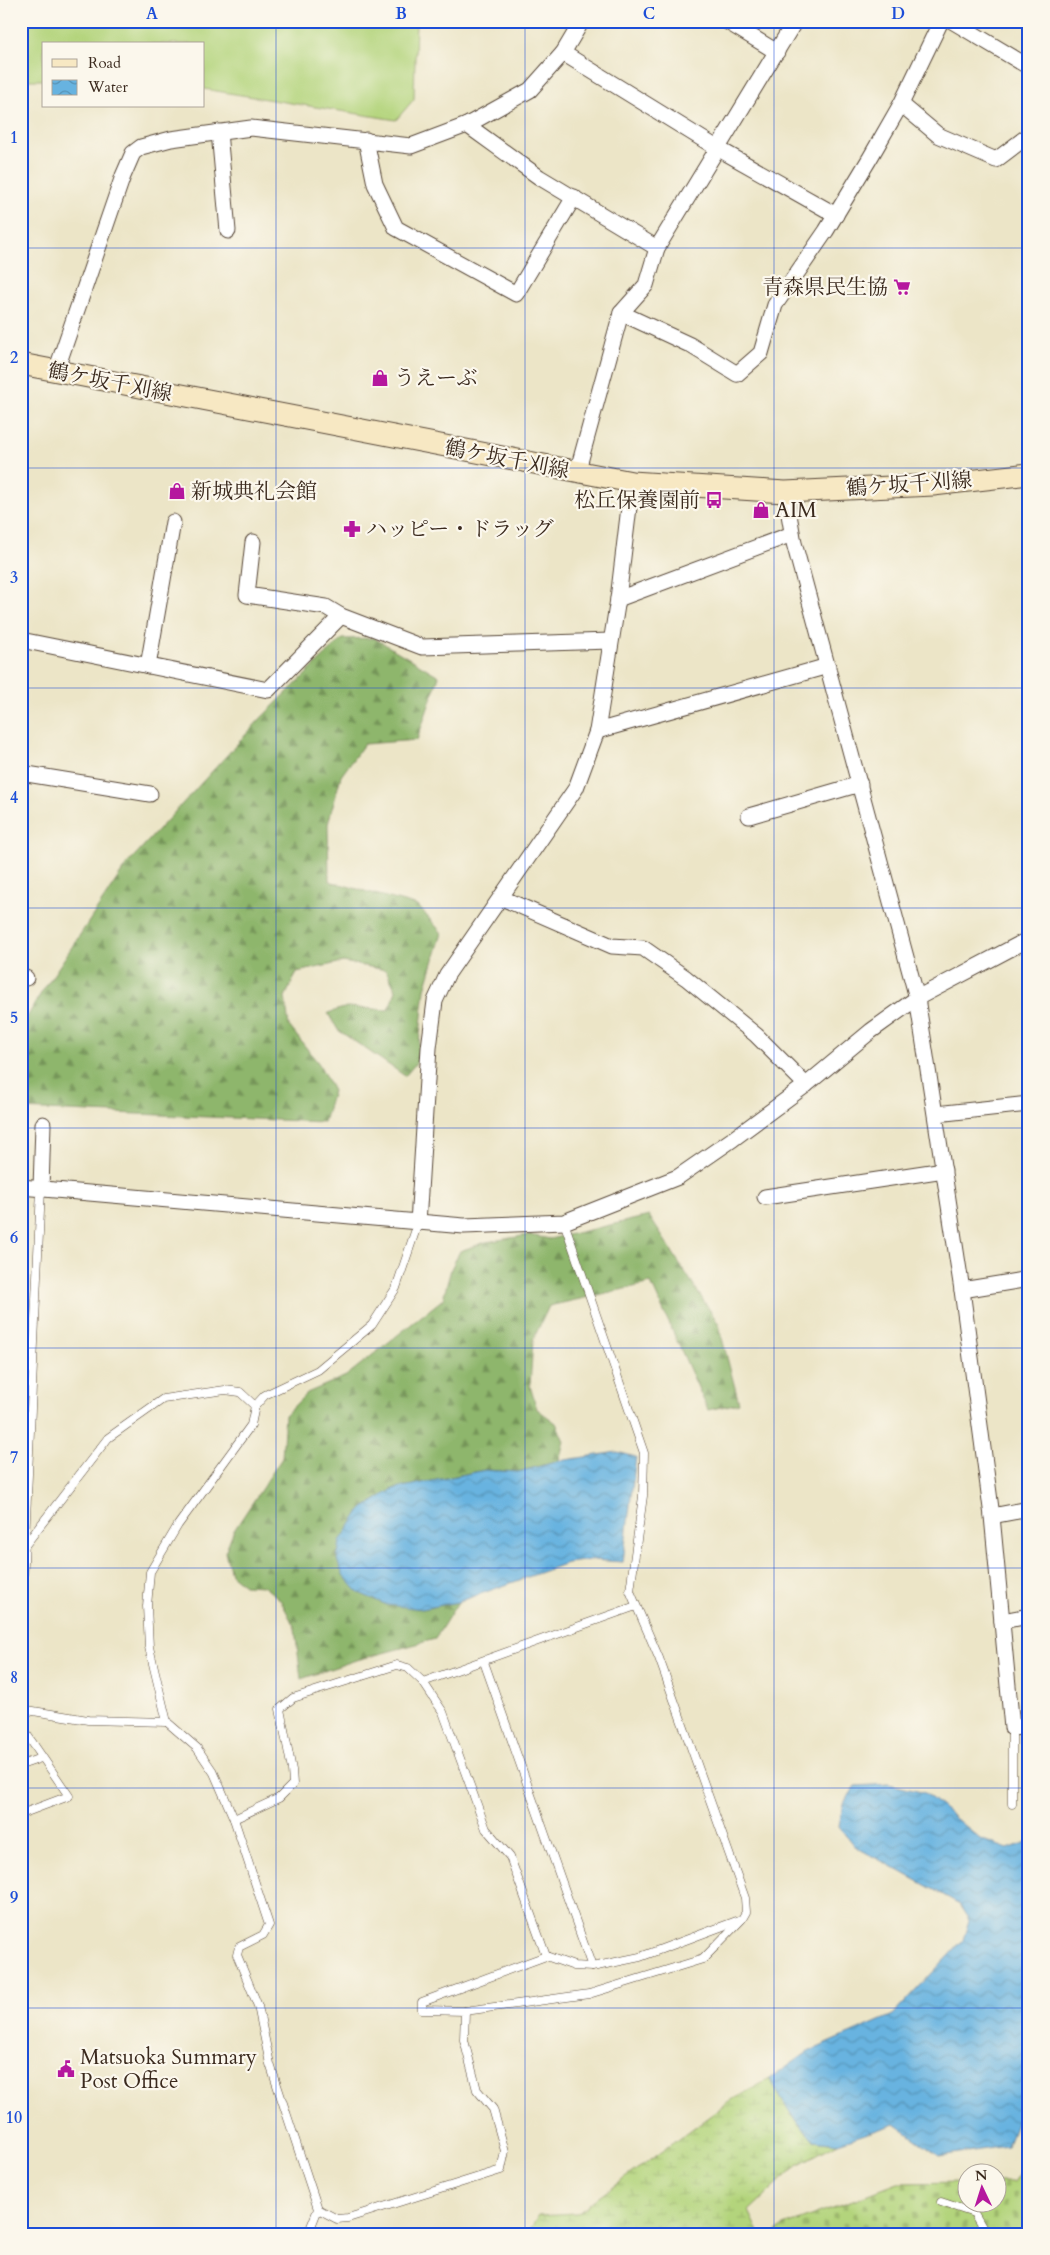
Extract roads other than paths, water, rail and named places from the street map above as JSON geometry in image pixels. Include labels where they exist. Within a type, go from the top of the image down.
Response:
[{"type":"main road","name":"鶴ケ坂千刈線","points":[[21,364],[577,473],[632,482],[785,492],[933,484],[1029,474]]},
{"type":"street","points":[[56,371],[123,176],[133,153],[142,147],[171,139],[251,128],[412,146],[467,125],[530,90],[563,53],[582,21]]},
{"type":"street","points":[[726,21],[777,52]]},
{"type":"street","points":[[577,473],[621,313],[646,285],[657,248],[716,148],[796,21]]},
{"type":"street","points":[[621,313],[690,345],[737,374],[761,353],[775,304],[836,215],[901,104],[941,21]]},
{"type":"street","points":[[952,21],[1029,67]]},
{"type":"street","points":[[563,53],[716,148],[836,215]]},
{"type":"street","points":[[901,104],[938,135],[996,160],[1029,135]]},
{"type":"street","points":[[467,125],[539,177],[657,248]]},
{"type":"street","points":[[219,132],[228,230]]},
{"type":"street","points":[[366,140],[375,184],[396,228],[516,294],[574,197]]},
{"type":"street","points":[[418,1223],[429,1048],[436,1001],[447,975],[502,898],[576,788],[597,731],[618,599],[632,482]]},
{"type":"street","points":[[785,492],[792,534],[917,998],[962,1290],[992,1516],[1012,1728],[1029,1726]]},
{"type":"street","points":[[148,666],[174,522]]},
{"type":"street","points":[[618,599],[792,534]]},
{"type":"street","points":[[253,542],[247,595],[326,607],[341,616],[422,647],[610,641]]},
{"type":"street","points":[[21,640],[268,690],[341,616]]},
{"type":"street","points":[[597,731],[828,666]]},
{"type":"street","points":[[21,773],[150,794]]},
{"type":"street","points":[[749,816],[860,784]]},
{"type":"street","points":[[502,898],[612,946],[643,948],[686,978],[756,1035],[806,1085]]},
{"type":"street","points":[[21,1187],[464,1226],[564,1222],[678,1177],[806,1085],[871,1031],[917,998],[1029,939]]},
{"type":"street","points":[[936,1114],[1029,1104]]},
{"type":"street","points":[[41,1189],[43,1124]]},
{"type":"street","points":[[765,1197],[944,1170]]},
{"type":"street","points":[[962,1290],[1029,1279]]},
{"type":"street","points":[[992,1516],[1029,1509]]},
{"type":"street","points":[[1002,1621],[1029,1616]]},
{"type":"lane","points":[[21,1628],[41,1189]]},
{"type":"lane","points":[[564,1222],[644,1453],[643,1496],[630,1591],[660,1658],[745,1898],[746,1912],[742,1919],[703,1958],[589,1994],[466,2010],[422,2010],[422,2002],[546,1956],[574,1966],[592,1967],[640,1957],[742,1919]]},
{"type":"lane","points":[[308,2234],[318,2209],[270,2064],[258,2006],[237,1955],[239,1947],[263,1935],[270,1925],[234,1819],[214,1772],[196,1748],[167,1722],[149,1647],[147,1606],[150,1572],[178,1525],[251,1425],[255,1406],[265,1395],[318,1370],[372,1325],[396,1288],[418,1223]]},
{"type":"lane","points":[[26,1544],[108,1438],[163,1399],[225,1390],[240,1392],[255,1406]]},
{"type":"lane","points":[[423,1682],[484,1662],[636,1606]]},
{"type":"lane","points":[[484,1662],[592,1967]]},
{"type":"lane","points":[[234,1819],[279,1798],[293,1784],[280,1709],[293,1698],[397,1664],[408,1668],[423,1682],[443,1712],[486,1829],[510,1857],[546,1956]]},
{"type":"lane","points":[[21,1698],[24,1711],[88,1720],[167,1722]]},
{"type":"lane","points":[[21,1726],[41,1758],[69,1796],[21,1814]]},
{"type":"lane","points":[[1012,1728],[1012,1804]]},
{"type":"lane","points":[[21,1765],[41,1758]]},
{"type":"lane","points":[[318,2209],[337,2219],[348,2218],[501,2170],[505,2151],[492,2109],[477,2090],[464,2040],[466,2010]]},
{"type":"lane","points":[[941,2202],[974,2213],[986,2234]]},
{"type":"water","points":[[617,1452],[636,1457],[623,1562],[592,1560],[567,1563],[458,1602],[422,1609],[387,1605],[359,1593],[343,1575],[337,1560],[340,1541],[361,1510],[393,1489],[485,1470],[518,1472],[559,1461]]},
{"type":"water","points":[[889,1784],[925,1793],[980,1839],[1008,1849],[1029,1841],[1029,2089],[1007,2146],[939,2156],[895,2124],[838,2143],[813,2140],[791,2114],[770,2079],[808,2052],[893,2015],[963,1940],[969,1920],[958,1903],[854,1846],[839,1827],[843,1804],[856,1786]]},
{"type":"place","name":"青森県民生協","points":[[902,287]]},
{"type":"place","name":"うえーぶ","points":[[380,378]]},
{"type":"place","name":"新城典礼会館","points":[[177,491]]},
{"type":"place","name":"松丘保養園前","points":[[714,500]]},
{"type":"place","name":"AIM","points":[[761,510]]},
{"type":"place","name":"ハッピー・ドラッグ","points":[[352,529]]},
{"type":"place","name":"Matsuoka Summary Post Office","points":[[66,2069]]}]
